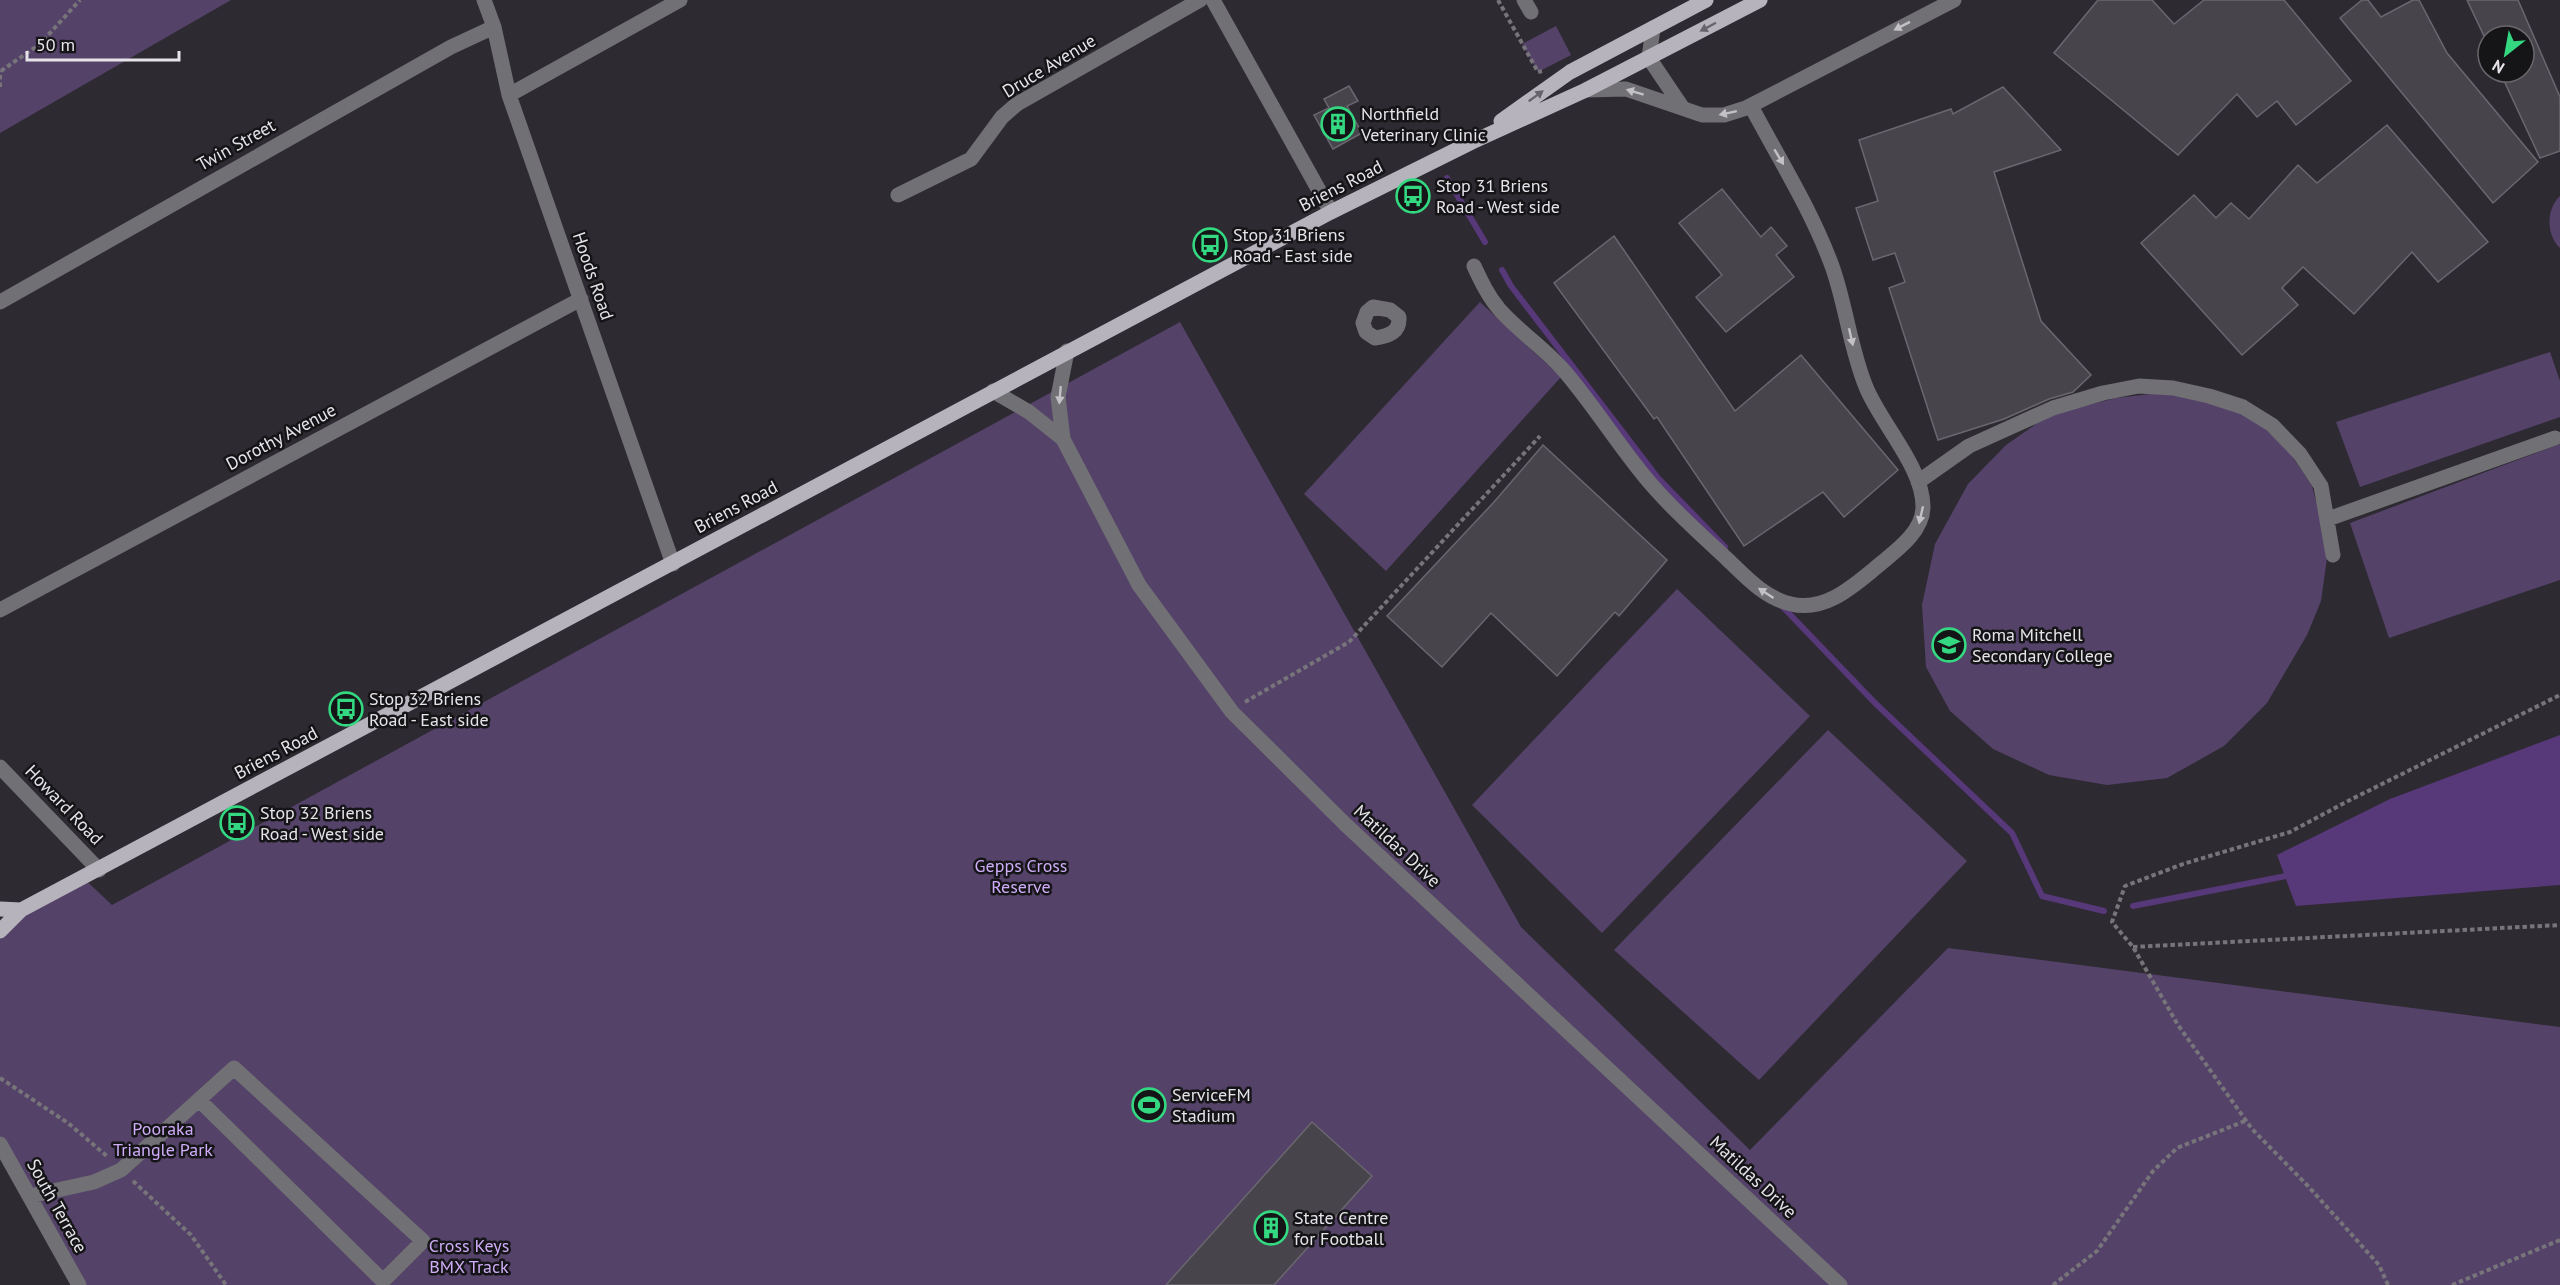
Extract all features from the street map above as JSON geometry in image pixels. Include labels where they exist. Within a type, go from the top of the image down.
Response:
[{"type":"main road","name":"Briens Road","points":[[1472,142],[1570,72],[1706,0]]},
{"type":"main road","name":"Briens Road","points":[[0,931],[21,910],[673,564],[993,390],[1331,212],[1472,142],[1586,90],[1760,0]]},
{"type":"main road","name":"Briens Road","points":[[0,909],[21,910]]},
{"type":"street","name":"Hoods Road","points":[[484,0],[494,27],[509,95],[673,564]]},
{"type":"street","points":[[509,95],[680,0]]},
{"type":"street","name":"Druce Avenue","points":[[898,195],[971,159],[1002,117],[1017,104],[1200,0]]},
{"type":"street","points":[[1213,0],[1331,212]]},
{"type":"street","points":[[1586,90],[1626,89],[1702,115],[1724,115],[1751,106],[1954,0]]},
{"type":"street","name":"Twin Street","points":[[0,302],[440,53],[494,27]]},
{"type":"street","points":[[1653,28],[1649,58],[1682,107]]},
{"type":"street","points":[[1474,267],[1483,286],[1499,309],[1564,371],[1590,402],[1644,476],[1674,510],[1756,586],[1780,601],[1794,605],[1818,604],[1833,599],[1905,543],[1922,519],[1923,507],[1918,482],[1867,390],[1858,365],[1838,283],[1813,221],[1751,106]]},
{"type":"street","name":"Dorothy Avenue","points":[[0,610],[581,299]]},
{"type":"street","name":"Matildas Drive","points":[[1068,351],[1058,397],[1063,439],[1138,585],[1232,712],[1346,825],[1840,1285]]},
{"type":"street","points":[[1918,482],[1969,446],[2053,408],[2103,393],[2139,386],[2173,388],[2243,407],[2271,424],[2300,453],[2321,486],[2333,555]]},
{"type":"street","points":[[993,390],[1029,412],[1063,439]]},
{"type":"street","points":[[2328,519],[2555,438]]},
{"type":"street","name":"Howard Road","points":[[0,767],[99,870]]},
{"type":"street","points":[[30,1196],[94,1182],[121,1170],[234,1068],[423,1241],[385,1283],[200,1100]]},
{"type":"street","name":"South Terrace","points":[[0,1145],[79,1285]]},
{"type":"path","points":[[0,87],[0,71],[40,44],[80,0]]},
{"type":"path","points":[[1498,0],[1538,72]]},
{"type":"path","points":[[1242,704],[1349,642],[1540,436]]},
{"type":"path","points":[[2388,1285],[2379,1265],[2246,1121],[2178,1026],[2133,947],[2112,922],[2125,886],[2183,864],[2290,832],[2560,695]]},
{"type":"path","points":[[2133,947],[2560,925]]},
{"type":"path","points":[[2053,1285],[2097,1251],[2152,1171],[2177,1148],[2246,1121]]},
{"type":"path","points":[[2452,1285],[2560,1240]]},
{"type":"green space","points":[[0,0],[231,0],[0,133]]},
{"type":"green space","points":[[1556,26],[1571,55],[1538,72],[1522,44]]},
{"type":"green space","points":[[2560,196],[2560,248],[2552,236],[2550,215],[2555,201]]},
{"type":"green space","points":[[1480,302],[1561,377],[1386,571],[1304,494]]},
{"type":"green space","name":"Gepps Cross Reserve","points":[[1180,322],[1521,927],[1750,1150],[1948,948],[2560,1027],[2560,1285],[77,1285],[0,1144],[0,931],[79,874],[112,905]]},
{"type":"green space","points":[[2550,352],[2560,381],[2560,417],[2360,487],[2336,422]]},
{"type":"green space","points":[[2167,392],[2232,408],[2251,418],[2285,445],[2312,486],[2319,513],[2327,558],[2321,601],[2307,635],[2267,703],[2224,746],[2167,778],[2107,785],[2049,775],[1993,749],[1950,711],[1926,667],[1922,605],[1935,544],[1968,484],[2006,445],[2049,415],[2116,398]]},
{"type":"green space","points":[[2560,444],[2560,580],[2389,638],[2350,523]]},
{"type":"green space","points":[[1677,589],[1810,716],[1602,933],[1472,805]]},
{"type":"green space","points":[[1828,730],[1967,861],[1759,1080],[1614,950]]},
{"type":"shaded area","points":[[2560,735],[2560,885],[2296,906],[2277,855],[2390,799]]},
{"type":"building","points":[[2098,0],[2152,0],[2174,24],[2204,0],[2284,0],[2351,81],[2296,125],[2277,101],[2257,117],[2237,94],[2178,155],[2054,53]]},
{"type":"building","points":[[2362,0],[2368,0],[2381,17],[2413,0],[2419,0],[2447,53],[2538,162],[2493,203],[2340,18]]},
{"type":"building","points":[[2467,0],[2518,0],[2528,24],[2478,24]]},
{"type":"building","points":[[2536,42],[2560,97],[2560,151],[2540,158],[2506,84],[2536,84]]},
{"type":"building","name":"Northfield Veterinary Clinic","points":[[1349,86],[1358,101],[1347,106],[1362,133],[1333,149],[1314,115],[1329,108],[1324,99]]},
{"type":"building","points":[[2003,87],[2061,150],[1994,172],[2041,321],[2091,375],[2073,392],[2049,399],[2004,419],[1938,440],[1889,288],[1905,282],[1895,253],[1873,260],[1856,208],[1878,201],[1859,140],[1951,109],[1953,114]]},
{"type":"building","points":[[2387,125],[2488,242],[2438,282],[2412,252],[2354,314],[2303,267],[2282,288],[2298,305],[2242,355],[2141,243],[2194,195],[2216,218],[2231,203],[2249,219],[2298,165],[2317,183]]},
{"type":"building","points":[[1722,189],[1761,237],[1771,227],[1787,246],[1776,255],[1794,277],[1726,332],[1696,297],[1722,275],[1679,223]]},
{"type":"building","points":[[1614,236],[1735,411],[1801,355],[1898,470],[1844,517],[1823,492],[1744,546],[1657,417],[1654,419],[1554,283]]},
{"type":"building","points":[[1543,445],[1667,560],[1619,616],[1615,612],[1557,676],[1491,613],[1442,667],[1387,616],[1494,502]]},
{"type":"building","name":"State Centre for Football","points":[[1312,1122],[1372,1176],[1274,1285],[1166,1285]]},
{"type":"waterway","points":[[1447,178],[1485,242]]},
{"type":"waterway","points":[[1502,270],[1511,286],[1658,478],[1725,547]]},
{"type":"waterway","points":[[1780,604],[1875,703],[2012,833],[2042,896],[2104,911]]},
{"type":"waterway","points":[[2133,906],[2286,876]]},
{"type":"place","name":"Northfield Veterinary Clinic","points":[[1338,124]]},
{"type":"place","name":"Stop 31 Briens Road - West side","points":[[1413,196]]},
{"type":"place","name":"Stop 31 Briens Road - East side","points":[[1210,245]]},
{"type":"place","name":"Roma Mitchell Secondary College","points":[[1949,645]]},
{"type":"place","name":"Stop 32 Briens Road - East side","points":[[346,709]]},
{"type":"place","name":"Stop 32 Briens Road - West side","points":[[237,823]]},
{"type":"place","name":"ServiceFM Stadium","points":[[1149,1105]]},
{"type":"place","name":"State Centre for Football","points":[[1271,1228]]},
{"type":"park label","name":"Pooraka Triangle Park","points":[[163,1139]]},
{"type":"park label","name":"Cross Keys BMX Track","points":[[469,1256]]}]
